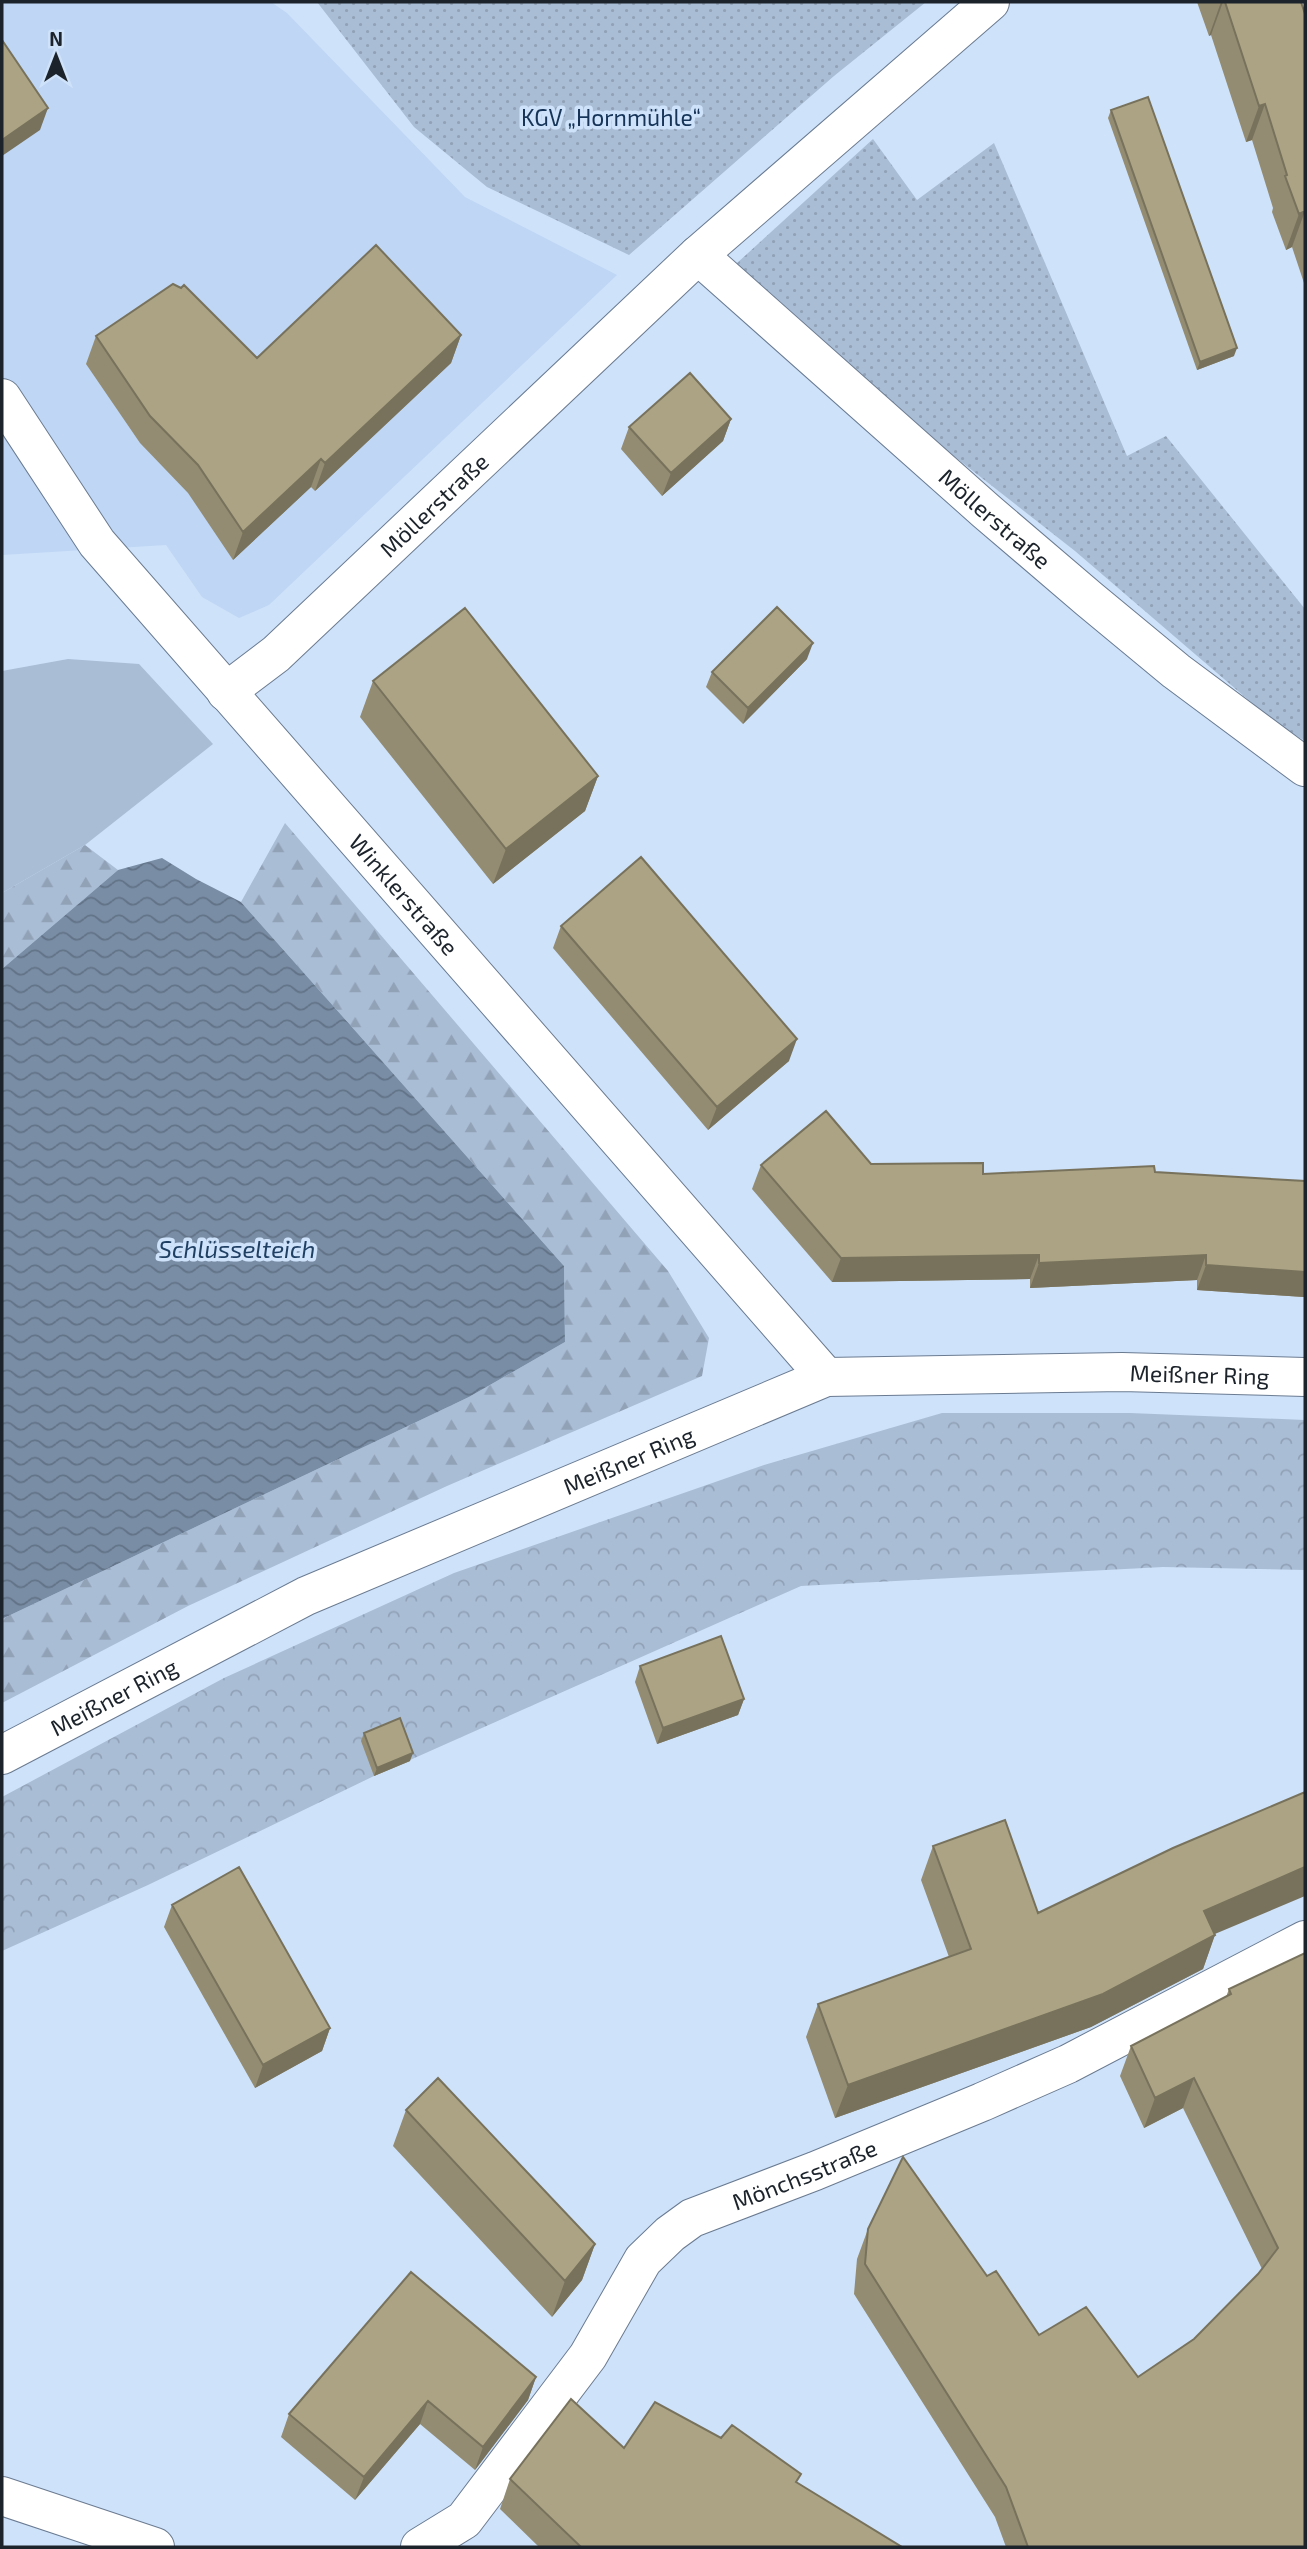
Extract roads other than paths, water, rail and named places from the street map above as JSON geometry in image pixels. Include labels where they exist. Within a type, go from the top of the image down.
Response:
[{"type":"street","name":"Möllerstraße","points":[[226,692],[276,654],[698,255],[990,2]]},
{"type":"street","name":"Möllerstraße","points":[[698,255],[986,512],[1089,599],[1176,671],[1305,767]]},
{"type":"street","name":"Winklerstraße","points":[[2,398],[97,543],[826,1377]]},
{"type":"street","name":"Meißner Ring","points":[[2,1755],[306,1595],[826,1377],[1122,1372],[1305,1377]]},
{"type":"street","name":"Mönchsstraße","points":[[420,2547],[464,2520],[588,2356],[643,2260],[670,2234],[692,2218],[828,2165],[1068,2064],[1305,1940]]},
{"type":"street","points":[[2,2496],[155,2547]]},
{"type":"water","name":"Schlüsselteich","points":[[162,858],[241,902],[564,1266],[565,1342],[469,1397],[2,1619],[2,969],[118,870]]},
{"type":"park label","name":"KGV „Hornmühle“","points":[[611,117]]}]
